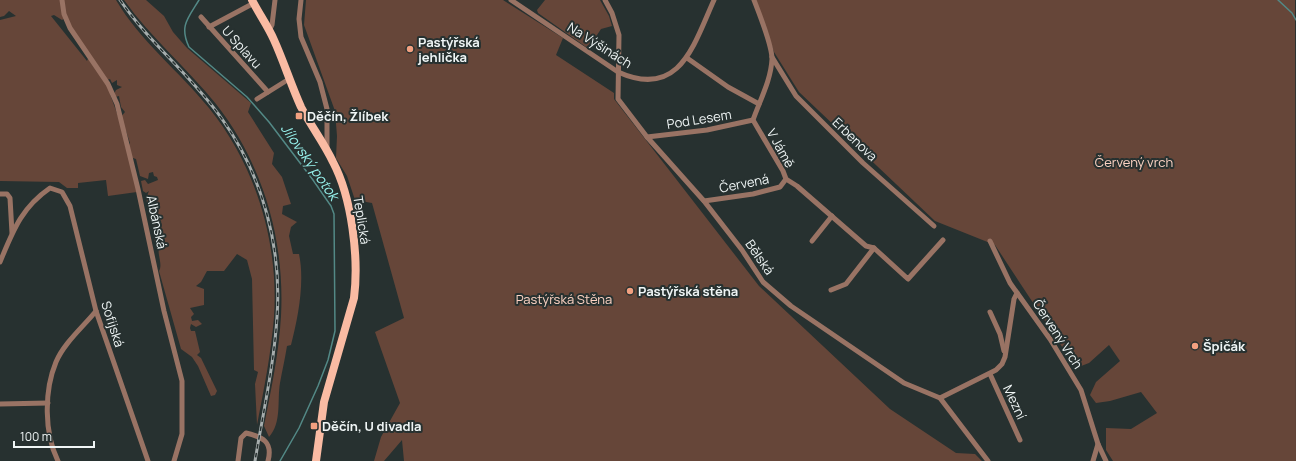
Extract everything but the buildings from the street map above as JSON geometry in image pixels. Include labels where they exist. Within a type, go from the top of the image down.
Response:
[{"type":"main road","name":"Teplická","points":[[253,1],[269,31],[304,112],[339,175],[348,204],[356,285],[352,312],[324,402],[316,461]]},
{"type":"street","name":"Albánská","points":[[62,0],[64,14],[70,28],[108,84],[117,104],[138,189],[164,311],[182,381],[182,434],[174,461]]},
{"type":"street","points":[[269,31],[273,17],[275,0]]},
{"type":"street","points":[[301,0],[299,19],[301,37],[320,82],[327,109],[326,150]]},
{"type":"street","name":"Na Výšinách","points":[[511,0],[618,72],[636,79],[657,78],[674,70],[687,58],[714,0]]},
{"type":"street","name":"Bělská","points":[[605,0],[612,13],[619,35],[618,99],[647,137],[704,201],[742,250],[763,282],[794,308],[904,383],[940,398]]},
{"type":"street","points":[[687,58],[728,87],[759,104],[767,84],[772,57],[762,20],[754,0]]},
{"type":"street","points":[[209,26],[253,1]]},
{"type":"street","name":"U Splavu","points":[[200,17],[268,92]]},
{"type":"street","name":"Erbenova","points":[[772,57],[796,96],[863,163],[934,226]]},
{"type":"street","points":[[257,99],[289,79]]},
{"type":"street","name":"V Jámě","points":[[759,104],[753,120],[784,171],[786,180],[797,186],[866,246],[874,248],[908,279],[943,240]]},
{"type":"street","name":"Pod Lesem","points":[[647,137],[707,130],[753,120]]},
{"type":"street","name":"Červená","points":[[704,201],[752,194],[780,186],[786,180]]},
{"type":"street","name":"Sofijská","points":[[12,234],[26,208],[42,194],[50,188],[62,192],[70,206],[96,312],[148,461]]},
{"type":"street","points":[[0,194],[7,194],[10,198],[12,234],[0,262]]},
{"type":"street","points":[[812,241],[832,216]]},
{"type":"street","name":"Červený Vrch","points":[[990,241],[1010,283],[1050,339],[1081,390],[1098,444],[1106,461]]},
{"type":"street","points":[[831,290],[846,284],[874,248]]},
{"type":"street","points":[[988,461],[940,398],[990,374],[1002,364],[1014,299],[1017,293]]},
{"type":"street","points":[[57,460],[50,441],[47,424],[48,403],[56,362],[64,350],[96,312]]},
{"type":"street","points":[[990,312],[1000,334],[1005,354]]},
{"type":"street","name":"Mezní","points":[[990,374],[1020,440]]},
{"type":"street","points":[[0,404],[48,403]]},
{"type":"street","points":[[238,461],[241,438],[246,433],[263,439],[268,444],[270,450],[268,461]]},
{"type":"street","points":[[1093,461],[1098,444]]},
{"type":"green space","points":[[0,0],[116,0],[136,29],[197,94],[225,131],[240,155],[252,180],[261,206],[273,261],[275,289],[273,331],[257,425],[255,384],[258,372],[254,370],[252,279],[247,260],[237,254],[224,271],[207,271],[201,282],[196,286],[204,289],[204,305],[190,308],[194,314],[191,317],[192,321],[198,320],[202,324],[196,327],[191,324],[190,328],[191,331],[195,331],[200,352],[197,355],[201,358],[217,391],[215,395],[211,396],[198,366],[192,357],[181,349],[159,271],[159,247],[154,241],[154,233],[159,232],[160,228],[155,229],[151,220],[147,205],[147,196],[149,191],[146,193],[143,191],[141,181],[145,180],[148,184],[158,180],[157,177],[154,176],[153,172],[149,173],[148,179],[140,176],[136,159],[130,157],[128,148],[130,143],[126,131],[123,132],[137,192],[108,196],[106,180],[78,183],[78,188],[67,188],[59,182],[0,181],[0,20],[16,16],[9,11],[4,16],[0,17]],"holes":[[[54,15],[62,20],[67,17],[71,28],[90,54],[87,61],[51,16]],[[110,79],[112,83],[117,80],[117,85],[122,87],[116,90],[114,94],[115,97],[119,96],[121,107],[125,112],[119,119],[110,94],[112,93],[107,80]]]},
{"type":"green space","points":[[124,0],[146,0],[164,16],[173,32],[187,48],[251,103],[248,112],[274,153],[272,164],[282,177],[291,204],[283,206],[282,214],[297,222],[291,227],[289,236],[293,254],[299,254],[301,265],[300,300],[291,345],[287,346],[279,390],[276,425],[269,437],[264,426],[278,344],[281,316],[281,288],[275,231],[268,204],[247,152],[216,104],[146,27]]},
{"type":"green space","name":"Pastýřská Stěna","points":[[306,0],[503,0],[563,38],[556,55],[614,93],[614,99],[759,286],[890,409],[956,453],[975,454],[982,461],[404,461],[402,440],[384,461],[374,461],[381,437],[400,403],[375,332],[404,318],[372,203],[355,200],[347,176],[336,158],[337,136],[335,111],[304,25]]},
{"type":"green space","points":[[545,0],[600,0],[609,16],[612,26],[601,29],[593,41],[586,47],[538,13],[537,10]]},
{"type":"green space","name":"Červený vrch","points":[[756,0],[1295,0],[1296,461],[1113,461],[1106,450],[1106,428],[1131,429],[1157,413],[1141,392],[1110,401],[1096,403],[1090,395],[1096,382],[1120,361],[1109,345],[1089,363],[1076,368],[995,245],[935,221],[799,92],[774,52]]},
{"type":"waterway","name":"Jílovský potok","points":[[199,0],[186,22],[185,33],[189,47],[247,97],[269,122],[313,180],[331,206],[334,214],[335,331],[328,360],[318,386],[299,428],[280,461]]},
{"type":"waterway","points":[[1278,0],[1292,13],[1296,20]]},
{"type":"railway","points":[[120,0],[144,31],[198,88],[222,119],[249,164],[267,214],[273,239],[276,265],[278,291],[277,317],[271,371],[255,461]]},
{"type":"place","name":"Pastýřská jehlička","points":[[410,49]]},
{"type":"place","name":"Děčín, Žlíbek","points":[[299,116]]},
{"type":"place","name":"Pastýřská stěna","points":[[630,291]]},
{"type":"place","name":"Špičák","points":[[1195,346]]},
{"type":"place","name":"Děčín, U divadla","points":[[314,426]]}]
